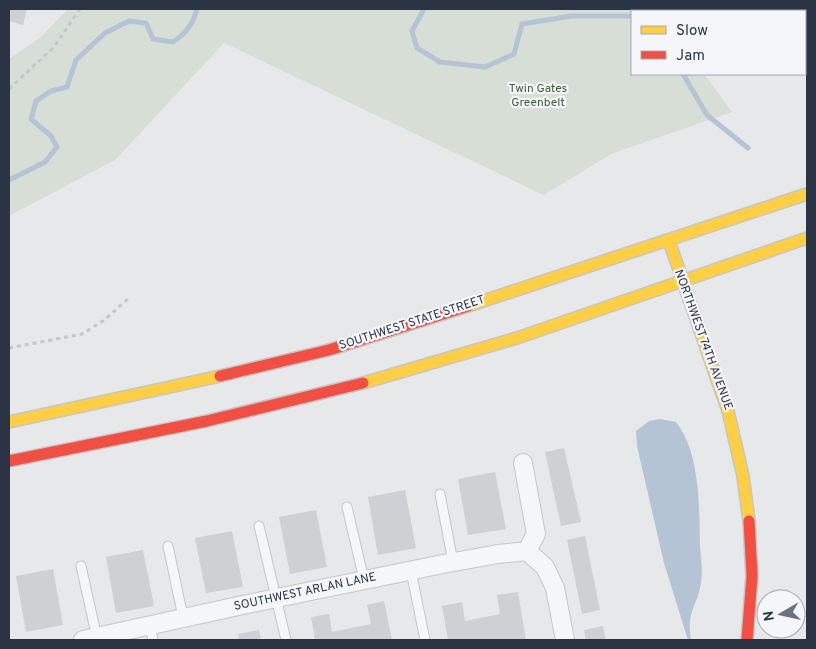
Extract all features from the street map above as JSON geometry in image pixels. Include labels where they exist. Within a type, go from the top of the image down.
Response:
[{"type":"main road","name":"SOUTHWEST STATE STREET","points":[[9,422],[181,386],[329,350],[668,241],[807,194]]},
{"type":"main road","points":[[9,461],[207,421],[362,383],[517,338],[680,280],[807,238]]},
{"type":"main road","name":"NORTHWEST 74TH AVENUE","points":[[668,241],[680,280],[718,379],[729,414],[743,473],[750,534],[747,640]]},
{"type":"street","points":[[523,462],[536,534],[528,551],[545,567],[555,588],[565,640]]},
{"type":"street","name":"SOUTHWEST ARLAN LANE","points":[[90,639],[152,633],[184,617],[453,562],[528,551]]},
{"type":"lane","points":[[440,494],[453,562]]},
{"type":"lane","points":[[347,507],[364,580]]},
{"type":"lane","points":[[260,526],[286,640]]},
{"type":"lane","points":[[168,546],[184,617]]},
{"type":"lane","points":[[81,566],[90,639]]},
{"type":"lane","points":[[411,571],[425,640]]},
{"type":"path","points":[[9,89],[54,47],[80,9]]},
{"type":"path","points":[[9,348],[82,334],[103,320],[129,298]]},
{"type":"green space","name":"Twin Gates Greenbelt","points":[[68,9],[656,9],[631,10],[631,75],[705,75],[732,112],[611,154],[544,195],[224,43],[115,160],[9,216],[9,59],[41,37]]},
{"type":"water","points":[[660,419],[676,422],[684,435],[690,450],[697,482],[702,573],[700,590],[691,615],[691,640],[688,640],[664,563],[637,446],[636,431],[649,421]]},
{"type":"building","points":[[9,9],[27,9],[23,25],[9,21]]},
{"type":"building","points":[[752,9],[798,10],[753,10]]},
{"type":"building","points":[[564,448],[581,522],[561,526],[545,452]]},
{"type":"building","points":[[495,472],[506,529],[468,535],[458,479]]},
{"type":"building","points":[[405,490],[416,548],[378,555],[368,497]]},
{"type":"building","points":[[316,510],[327,567],[290,574],[279,517]]},
{"type":"building","points":[[232,531],[243,587],[206,593],[195,538]]},
{"type":"building","points":[[585,536],[600,610],[582,614],[567,540]]},
{"type":"building","points":[[143,550],[154,606],[116,613],[106,557]]},
{"type":"building","points":[[53,569],[63,625],[26,632],[16,576]]},
{"type":"building","points":[[518,592],[526,640],[448,640],[442,606],[462,602],[465,621],[500,614],[497,595]]},
{"type":"building","points":[[384,601],[392,640],[315,640],[311,617],[329,614],[332,632],[371,624],[367,605]]},
{"type":"building","points":[[603,626],[606,640],[586,640],[584,630]]},
{"type":"building","points":[[259,630],[261,640],[239,640],[238,634]]},
{"type":"waterway","points":[[9,180],[45,162],[57,147],[51,136],[31,119],[36,101],[51,91],[67,87],[76,60],[105,33],[129,21],[146,23],[153,39],[173,42],[188,28],[197,9]]},
{"type":"waterway","points":[[424,9],[412,31],[417,48],[440,62],[485,67],[514,54],[522,24],[571,16],[631,16]]},
{"type":"waterway","points":[[684,75],[707,115],[748,148]]},
{"type":"traffic: slow","points":[[468,306],[807,194]]},
{"type":"traffic: slow","points":[[363,383],[517,338],[807,238]]},
{"type":"traffic: slow","points":[[669,241],[728,411],[743,476],[749,521]]},
{"type":"traffic: slow","points":[[9,422],[220,376]]},
{"type":"traffic: jam","points":[[220,376],[329,350],[468,306]]},
{"type":"traffic: jam","points":[[9,461],[207,421],[363,383]]},
{"type":"traffic: jam","points":[[747,640],[752,576],[749,521]]}]
